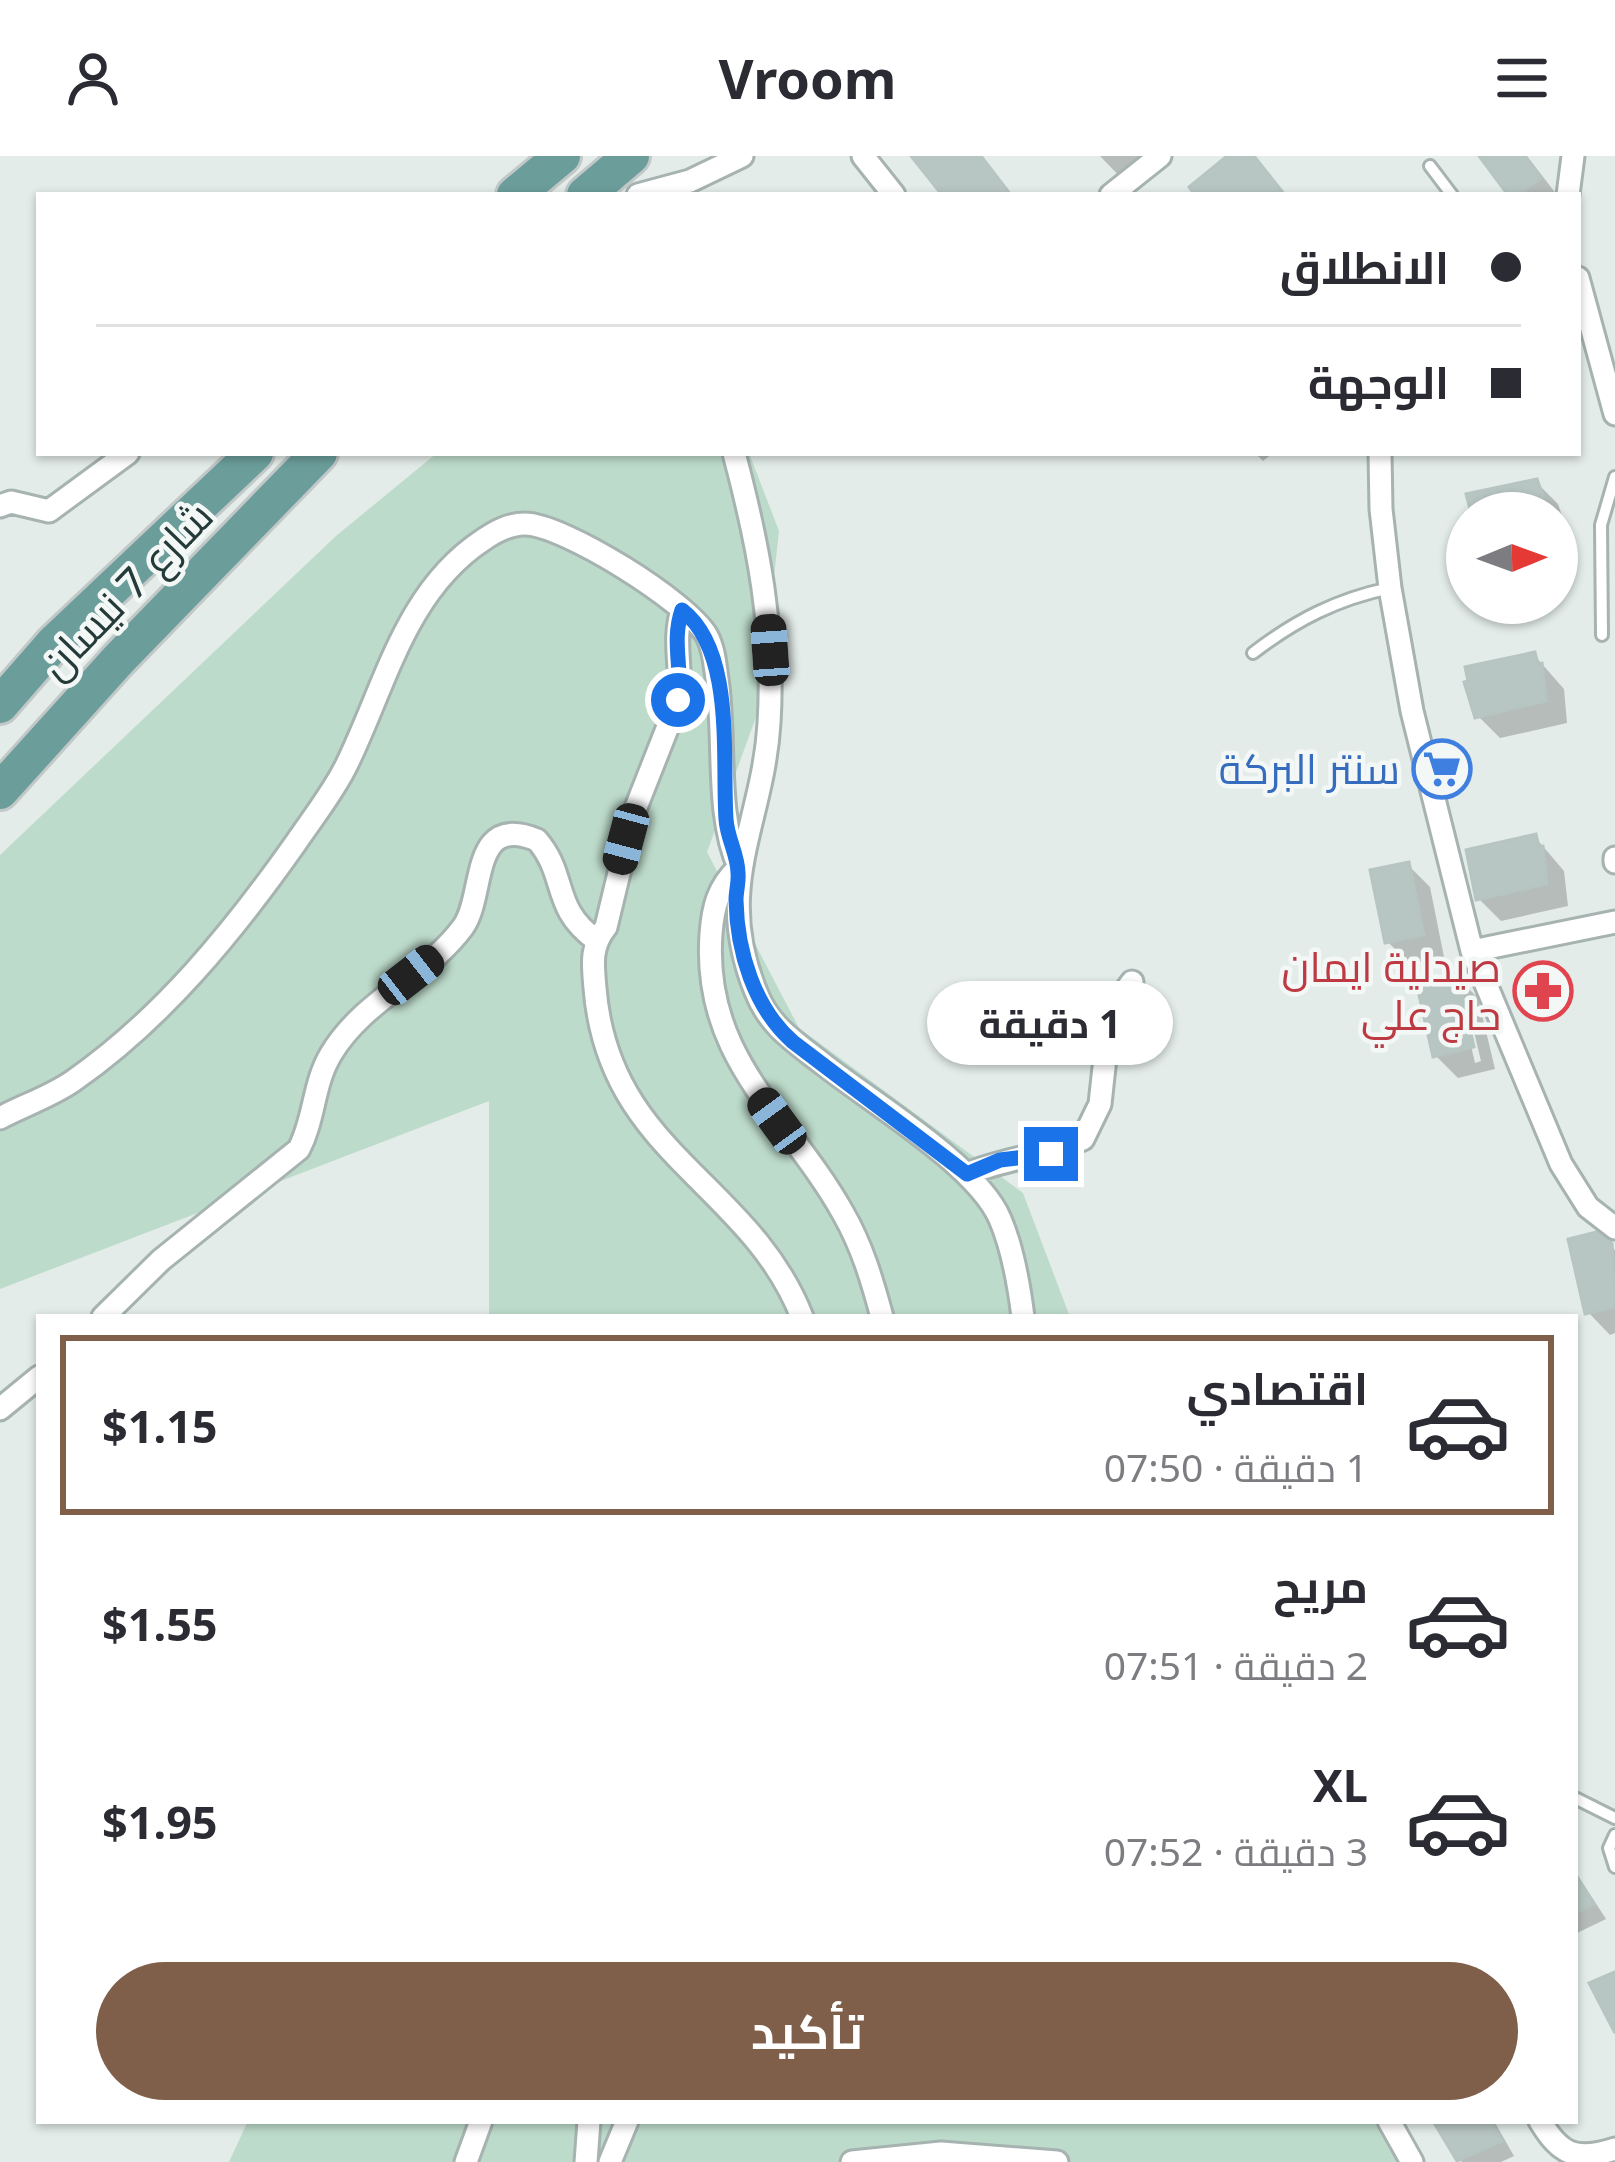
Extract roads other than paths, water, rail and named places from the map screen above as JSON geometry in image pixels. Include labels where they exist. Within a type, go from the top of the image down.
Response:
[{"type":"main road","points":[[519,192],[562,156]]},
{"type":"main road","points":[[589,192],[631,156]]},
{"type":"main road","name":"شارع 7 نيسان","points":[[0,705],[54,643],[250,456]]},
{"type":"main road","name":"شارع 7 نيسان","points":[[0,791],[118,659],[316,456]]},
{"type":"street","points":[[649,192],[690,181],[742,156]]},
{"type":"street","points":[[862,156],[892,192]]},
{"type":"street","points":[[1116,192],[1160,156]]},
{"type":"street","points":[[1568,192],[1573,156]]},
{"type":"street","points":[[1581,289],[1615,415]]},
{"type":"street","points":[[4,499],[49,511],[124,456]]},
{"type":"street","points":[[735,456],[764,575],[770,650],[766,756],[739,867],[736,902],[753,983],[768,1016],[793,1042],[967,1174],[1001,1220],[1022,1314]]},
{"type":"street","points":[[1380,456],[1390,588],[1412,711],[1472,951],[1561,1164],[1588,1207],[1615,1228]]},
{"type":"street","points":[[0,1118],[47,1097],[102,1059],[206,959],[278,868],[343,773],[378,688],[429,590],[479,543],[504,527],[540,526],[560,533],[650,584],[697,622],[711,645],[721,702],[726,824],[739,867]]},
{"type":"street","points":[[682,610],[674,646],[678,700],[633,815],[606,927],[596,940],[593,958],[600,1032],[646,1126],[765,1248],[783,1271],[801,1314]]},
{"type":"street","points":[[106,1314],[161,1260],[299,1149],[310,1124],[316,1085],[331,1053],[358,1019],[452,941],[468,921],[480,866],[495,841],[510,834],[537,840],[554,868],[563,905],[572,920],[596,940]]},
{"type":"street","points":[[739,867],[716,897],[712,926],[711,988],[720,1021],[752,1086],[844,1214],[864,1255],[881,1314]]},
{"type":"street","points":[[1472,951],[1615,922]]},
{"type":"street","points":[[967,1174],[1000,1160],[1051,1154],[1083,1139],[1100,1104],[1110,1012],[1132,982]]},
{"type":"street","points":[[0,1409],[36,1379]]},
{"type":"street","points":[[466,2162],[480,2124]]},
{"type":"street","points":[[586,2162],[590,2124]]},
{"type":"street","points":[[610,2162],[626,2124]]},
{"type":"street","points":[[1391,2124],[1412,2162]]},
{"type":"street","points":[[1542,2124],[1558,2152],[1575,2159],[1590,2160],[1615,2150]]},
{"type":"street","points":[[852,2162],[941,2153],[1057,2162]]},
{"type":"lane","points":[[1430,166],[1450,192]]},
{"type":"lane","points":[[1602,635],[1601,525],[1615,477]]},
{"type":"lane","points":[[1253,653],[1292,623],[1350,596],[1390,588]]},
{"type":"lane","points":[[1578,1800],[1615,1818]]},
{"type":"lane","points":[[1615,1835],[1610,1848],[1615,1867]]},
{"type":"place","name":"سنتر البركة","points":[[1442,769]]},
{"type":"place","name":"صيدلية ايمان حاج علي","points":[[1543,991]]}]
